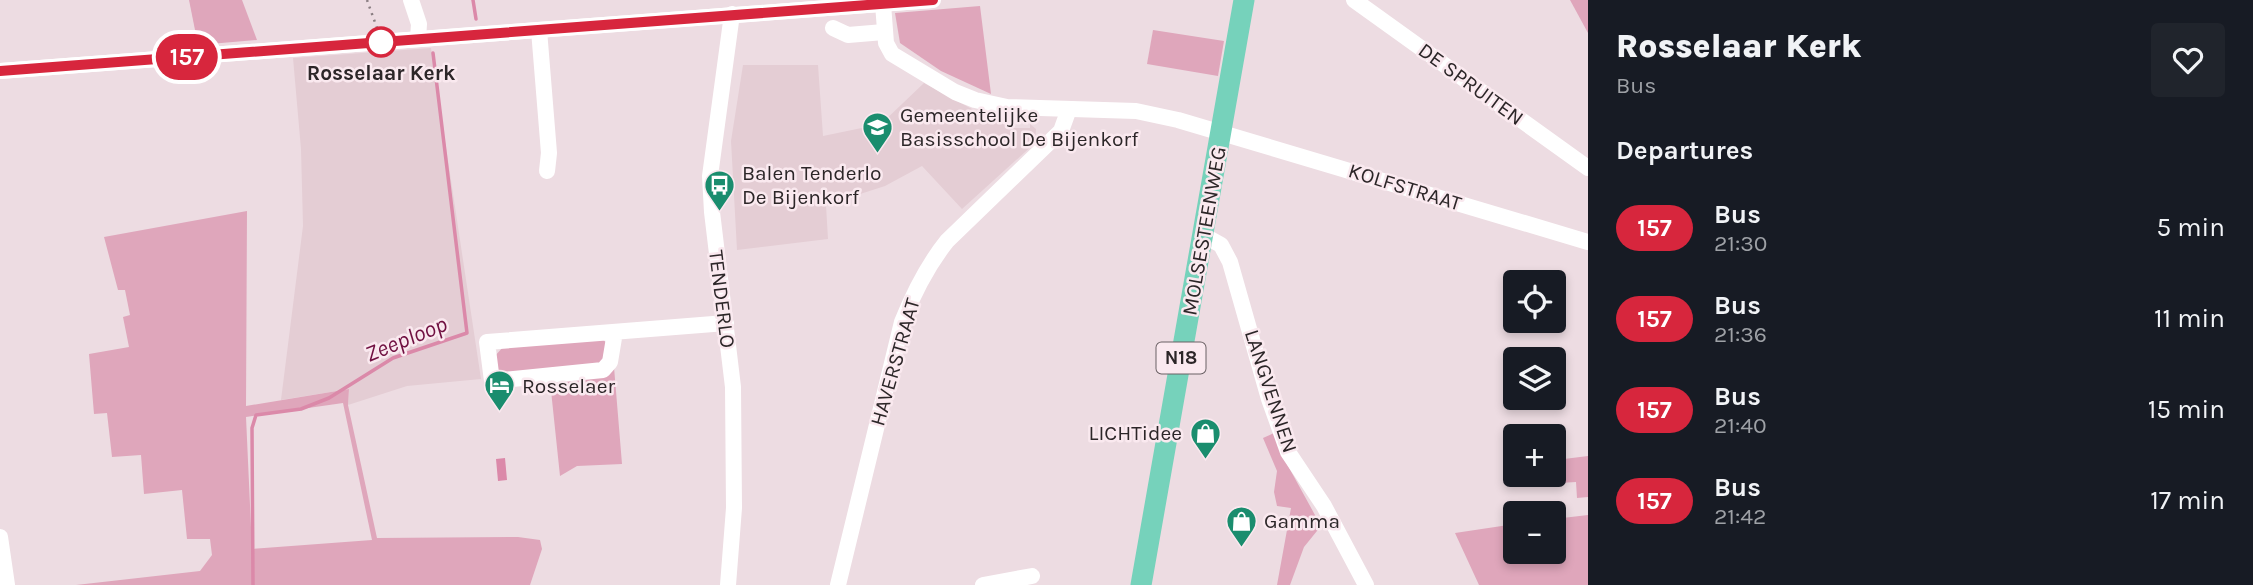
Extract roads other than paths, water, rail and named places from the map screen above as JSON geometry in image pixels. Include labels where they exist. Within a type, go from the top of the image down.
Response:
[{"type":"main road","name":"MOLSESTEENWEG","points":[[1141,585],[1244,0]]},
{"type":"street","points":[[411,0],[419,24],[418,39]]},
{"type":"street","points":[[0,71],[539,30],[739,9],[932,0]]},
{"type":"street","name":"DE SPRUITEN","points":[[1365,2],[1588,168]]},
{"type":"street","points":[[833,28],[848,35],[884,32],[883,4]]},
{"type":"street","name":"TENDERLO","points":[[728,585],[734,508],[734,420],[710,176],[739,9]]},
{"type":"street","points":[[539,30],[550,153],[547,171]]},
{"type":"street","name":"KOLFSTRAAT","points":[[884,32],[892,54],[956,92],[1007,107],[1136,111],[1221,132],[1588,242]]},
{"type":"street","name":"HAVERSTRAAT","points":[[838,585],[902,322],[915,290],[931,261],[947,241],[1061,131],[1069,109]]},
{"type":"street","name":"LANGVENNEN","points":[[1203,235],[1221,245],[1230,262],[1269,400],[1288,452],[1324,506],[1366,585]]},
{"type":"street","points":[[615,332],[610,362],[603,370],[492,381],[487,342],[726,323]]},
{"type":"street","points":[[0,537],[7,585]]},
{"type":"street","points":[[983,585],[1032,576]]},
{"type":"waterway","name":"Zeeploop","points":[[473,0],[476,19]]},
{"type":"waterway","name":"Zeeploop","points":[[253,585],[252,428],[256,415],[301,409],[329,398],[393,358],[467,333],[433,53]]},
{"type":"place","name":"Rosselaar Kerk","points":[[381,42]]},
{"type":"place","name":"Gemeentelijke Basisschool De Bijenkorf","points":[[877,154]]},
{"type":"place","name":"Balen Tenderlo De Bijenkorf","points":[[719,212]]},
{"type":"place","name":"Rosselaer","points":[[499,413]]},
{"type":"place","name":"LICHTidee","points":[[1205,460]]},
{"type":"place","name":"Gamma","points":[[1241,548]]}]
